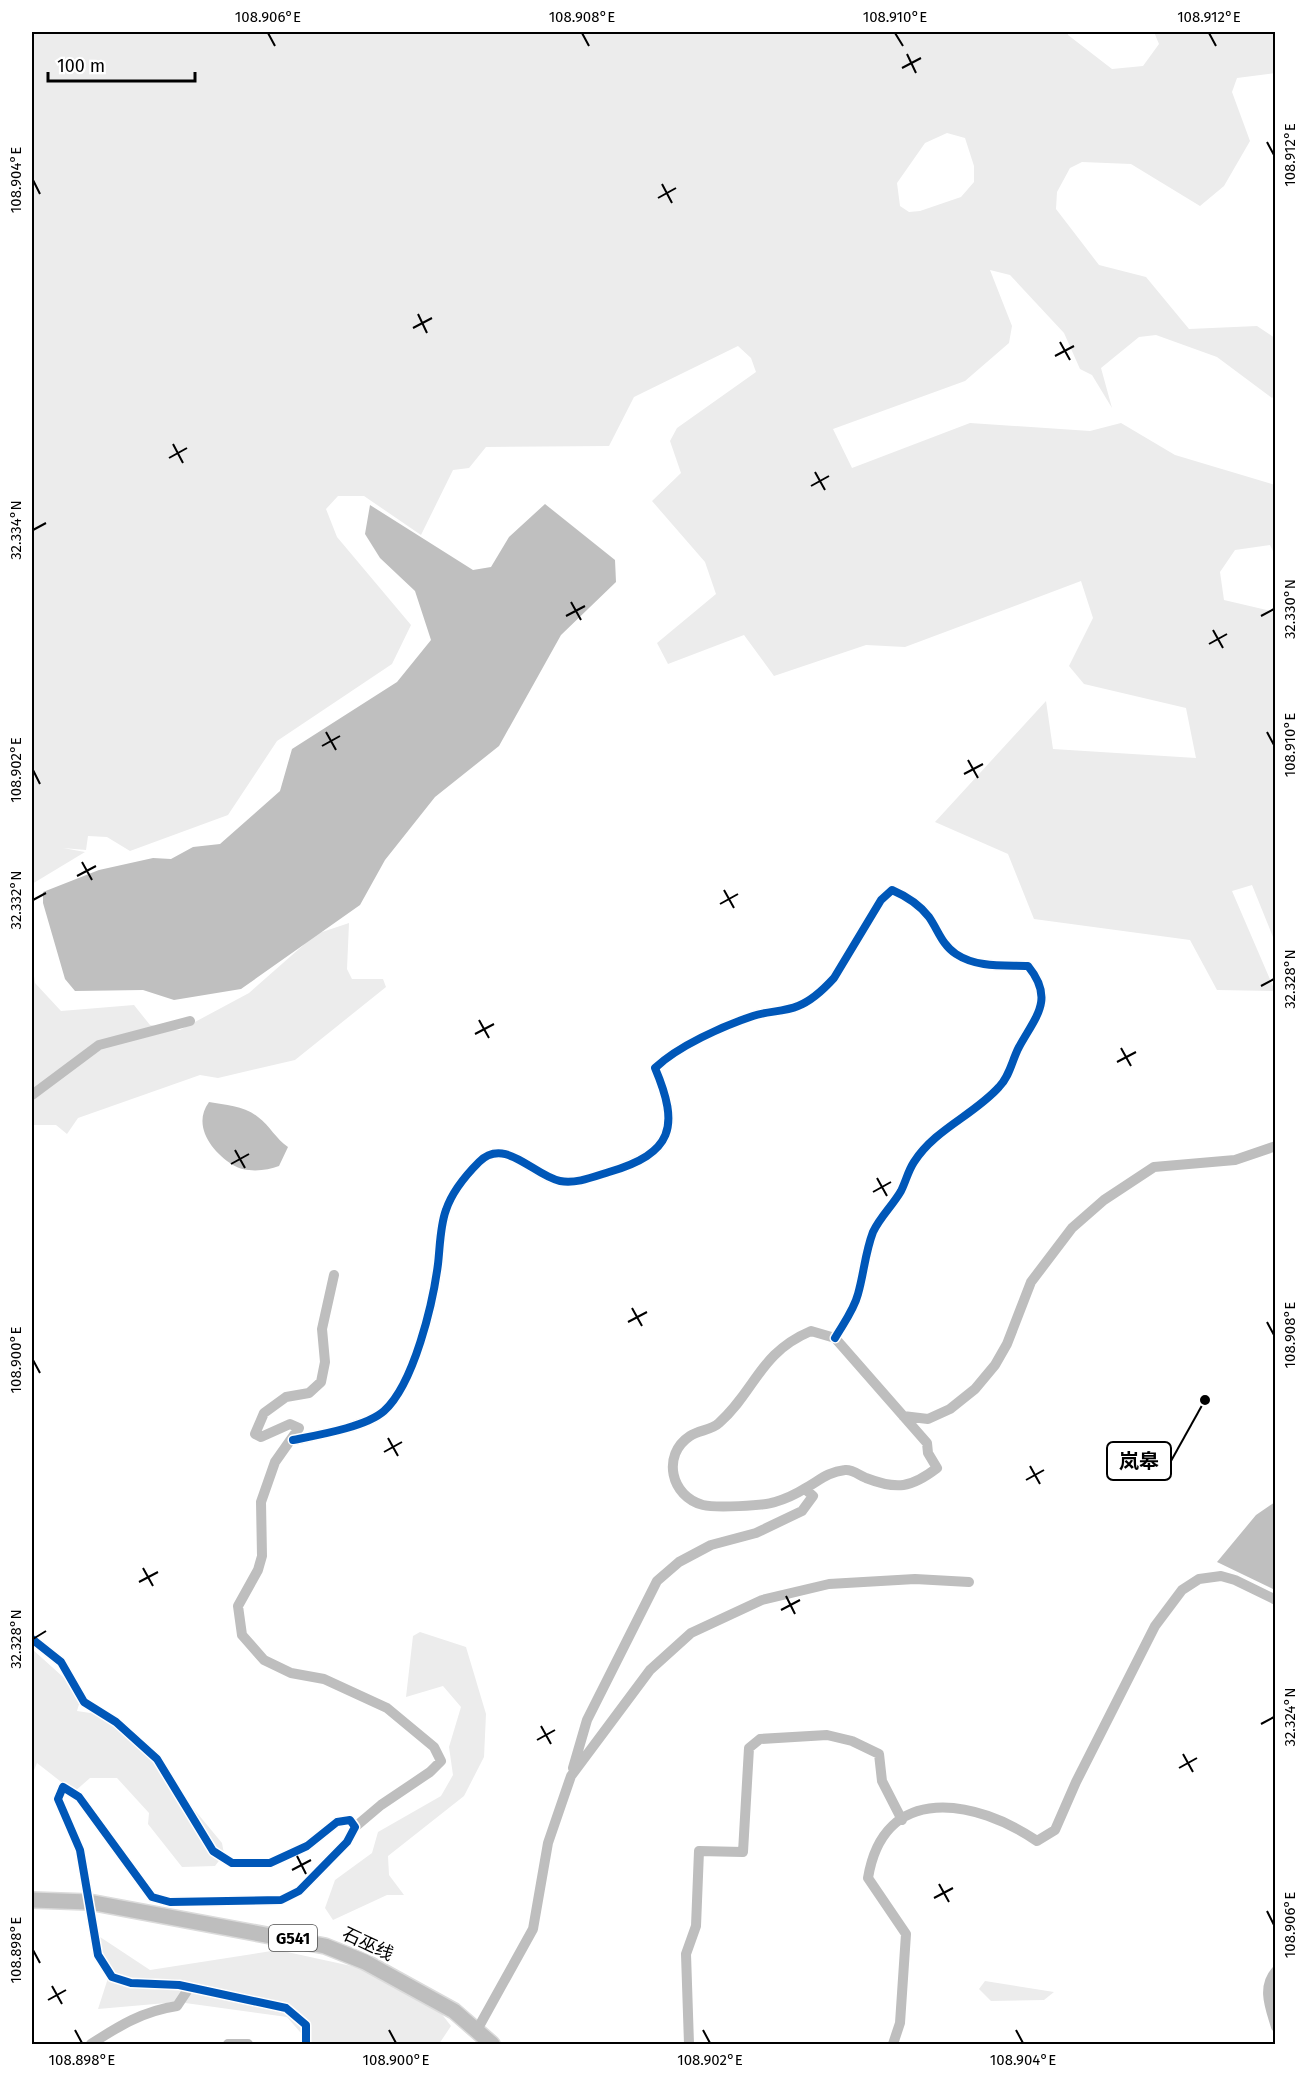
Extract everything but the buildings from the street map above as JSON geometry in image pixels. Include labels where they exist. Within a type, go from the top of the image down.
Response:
[{"type":"highway","name":"石巫线","points":[[32,1900],[89,1902],[325,1946],[378,1968],[454,2011],[492,2044]]},
{"type":"street","points":[[306,2044],[306,2025],[286,2008],[179,1985],[131,1983],[112,1977],[98,1955],[80,1850],[58,1799],[63,1787],[79,1797],[152,1897],[170,1902],[281,1900],[299,1891],[346,1842],[355,1827],[381,1805],[430,1772],[441,1761],[434,1747],[387,1708],[324,1679],[291,1673],[264,1660],[242,1635],[238,1606],[262,1556],[261,1502],[275,1462],[283,1449],[294,1440],[364,1422],[383,1412],[397,1395],[422,1338],[433,1302],[445,1211],[461,1183],[481,1160],[494,1153],[510,1155],[547,1178],[562,1182],[577,1182],[623,1168],[651,1154],[663,1142],[669,1128],[667,1096],[655,1068],[666,1057],[727,1027],[754,1015],[798,1006],[824,989],[834,978],[881,900],[892,890],[907,897],[918,906],[945,945],[956,955],[983,965],[1028,966],[1037,978],[1042,993],[1041,1008],[1036,1022],[1018,1048],[1007,1078],[998,1089],[947,1128],[914,1163],[900,1191],[874,1230],[863,1261],[858,1294],[835,1338]]},
{"type":"street","points":[[32,1095],[99,1045],[190,1021]]},
{"type":"street","points":[[903,1416],[928,1419],[950,1408],[975,1389],[995,1365],[1007,1344],[1031,1282],[1072,1228],[1104,1200],[1154,1167],[1235,1160],[1275,1146]]},
{"type":"street","points":[[294,1440],[299,1428],[290,1424],[261,1437],[255,1434],[264,1413],[286,1397],[309,1393],[321,1382],[325,1362],[322,1329],[334,1275]]},
{"type":"street","points":[[811,1332],[835,1338],[927,1443],[928,1453],[937,1468],[922,1480],[902,1487],[867,1478],[848,1470],[825,1474],[805,1489],[774,1503],[705,1506],[687,1500],[677,1488],[671,1463],[678,1448],[690,1435],[718,1425],[774,1354],[790,1340],[811,1332]]},
{"type":"street","points":[[477,2030],[533,1929],[548,1843],[587,1720],[657,1581],[679,1562],[711,1545],[756,1533],[802,1511],[813,1496],[805,1489]]},
{"type":"street","points":[[892,2044],[900,2023],[906,1934],[868,1878],[876,1847],[887,1832],[902,1820],[932,1807],[954,1806],[978,1811],[1013,1825],[1037,1842],[1048,1837],[1057,1826],[1076,1782],[1155,1626],[1182,1590],[1199,1579],[1221,1576],[1235,1580],[1275,1600]]},
{"type":"street","points":[[571,1776],[650,1670],[691,1633],[762,1600],[829,1584],[915,1579],[969,1582]]},
{"type":"street","points":[[32,1639],[61,1662],[84,1702],[116,1722],[157,1759],[213,1851],[232,1863],[270,1863],[307,1846],[337,1822],[350,1820],[355,1827]]},
{"type":"street","points":[[689,2044],[686,1954],[696,1926],[699,1851],[743,1852],[749,1748],[760,1739],[827,1735],[852,1741],[879,1754],[882,1781],[902,1820]]},
{"type":"street","points":[[1275,1971],[1270,1978],[1267,1995],[1275,2027]]},
{"type":"street","points":[[91,2044],[127,2021],[153,2010],[177,2006],[189,1988]]},
{"type":"street","points":[[228,2044],[248,2044]]},
{"type":"shaded area","points":[[32,32],[1068,32],[1068,35],[1112,69],[1143,66],[1159,44],[1154,32],[1275,32],[1275,73],[1237,78],[1232,92],[1250,141],[1224,186],[1200,206],[1131,164],[1082,162],[1070,168],[1057,192],[1056,209],[1099,265],[1146,277],[1189,329],[1257,326],[1275,338],[1275,395],[1272,398],[1217,357],[1156,335],[1139,337],[1101,368],[1112,408],[1092,375],[1080,369],[1064,333],[1010,275],[990,270],[1012,326],[1009,343],[965,381],[833,429],[852,468],[970,423],[1090,431],[1121,423],[1175,455],[1275,485],[1275,555],[1270,545],[1235,550],[1220,572],[1224,600],[1275,612],[1275,942],[1252,885],[1232,891],[1275,991],[1217,990],[1190,940],[1034,919],[1008,854],[935,822],[1046,701],[1053,749],[1196,758],[1186,708],[1084,684],[1069,666],[1093,618],[1081,581],[905,647],[866,645],[774,676],[744,635],[668,664],[657,643],[716,594],[705,562],[652,501],[681,473],[670,441],[677,428],[756,372],[751,358],[738,346],[634,397],[609,446],[486,447],[469,468],[453,470],[421,535],[364,496],[338,496],[326,509],[337,537],[411,625],[392,664],[277,741],[228,815],[130,851],[107,837],[88,836],[86,850],[63,848],[85,852],[32,884]],"holes":[[[947,133],[965,138],[974,166],[974,182],[961,197],[920,211],[909,212],[900,206],[897,183],[925,143]]]},
{"type":"shaded area","points":[[545,504],[615,560],[616,582],[561,635],[499,746],[435,797],[385,860],[360,905],[241,989],[174,1000],[143,990],[75,991],[65,979],[43,903],[43,892],[99,870],[153,858],[171,859],[193,847],[220,844],[280,791],[292,749],[397,682],[431,640],[415,591],[380,558],[365,534],[370,505],[473,570],[491,567],[509,537]]},
{"type":"shaded area","points":[[349,923],[347,969],[352,979],[383,979],[386,987],[295,1060],[218,1078],[200,1075],[78,1118],[67,1134],[56,1125],[32,1125],[32,962],[35,983],[61,1011],[134,1005],[150,1025],[180,1030],[249,993],[316,934]]},
{"type":"shaded area","points":[[209,1102],[241,1108],[253,1113],[262,1121],[288,1147],[279,1166],[250,1170],[238,1168],[225,1159],[211,1145],[203,1128],[204,1111]]},
{"type":"shaded area","points":[[1275,1502],[1275,1590],[1217,1562],[1256,1515]]},
{"type":"shaded area","points":[[420,1632],[466,1647],[486,1714],[484,1757],[464,1796],[388,1856],[389,1875],[404,1895],[387,1895],[333,1920],[325,1908],[335,1880],[372,1853],[378,1832],[441,1796],[453,1775],[449,1747],[461,1707],[443,1686],[406,1697],[413,1636]]},
{"type":"shaded area","points":[[32,1649],[82,1694],[77,1711],[97,1714],[144,1749],[222,1843],[224,1854],[215,1866],[182,1867],[148,1824],[149,1813],[117,1778],[90,1778],[74,1792],[37,1763],[32,1775]]},
{"type":"shaded area","points":[[91,1931],[150,1970],[278,1950],[356,1967],[430,1999],[451,2026],[439,2044],[300,2044],[307,2040],[287,2017],[178,2002],[98,2009],[110,1972]]},
{"type":"shaded area","points":[[985,1981],[1054,1992],[1044,2000],[991,2001],[979,1989]]},
{"type":"cycle path","points":[[293,1440],[366,1422],[384,1411],[395,1399],[413,1363],[427,1321],[446,1210],[460,1184],[479,1162],[489,1155],[499,1153],[509,1155],[550,1178],[572,1182],[609,1172],[647,1156],[658,1146],[665,1135],[668,1122],[663,1089],[655,1068],[676,1052],[715,1031],[758,1014],[793,1008],[812,998],[834,978],[881,900],[892,890],[921,908],[944,942],[956,954],[982,964],[1028,966],[1036,978],[1042,998],[1036,1016],[1003,1083],[978,1106],[933,1140],[914,1162],[901,1191],[873,1232],[856,1300],[835,1338]]},
{"type":"cycle path","points":[[32,1639],[61,1662],[84,1702],[116,1722],[157,1759],[213,1851],[232,1863],[270,1863],[307,1846],[337,1822],[350,1820],[355,1827],[347,1842],[299,1891],[281,1900],[170,1902],[152,1897],[79,1797],[63,1787],[58,1799],[80,1850],[98,1955],[112,1977],[131,1983],[179,1985],[286,2008],[306,2025],[306,2044]]},
{"type":"place","name":"岚皋","points":[[1205,1400]]}]
